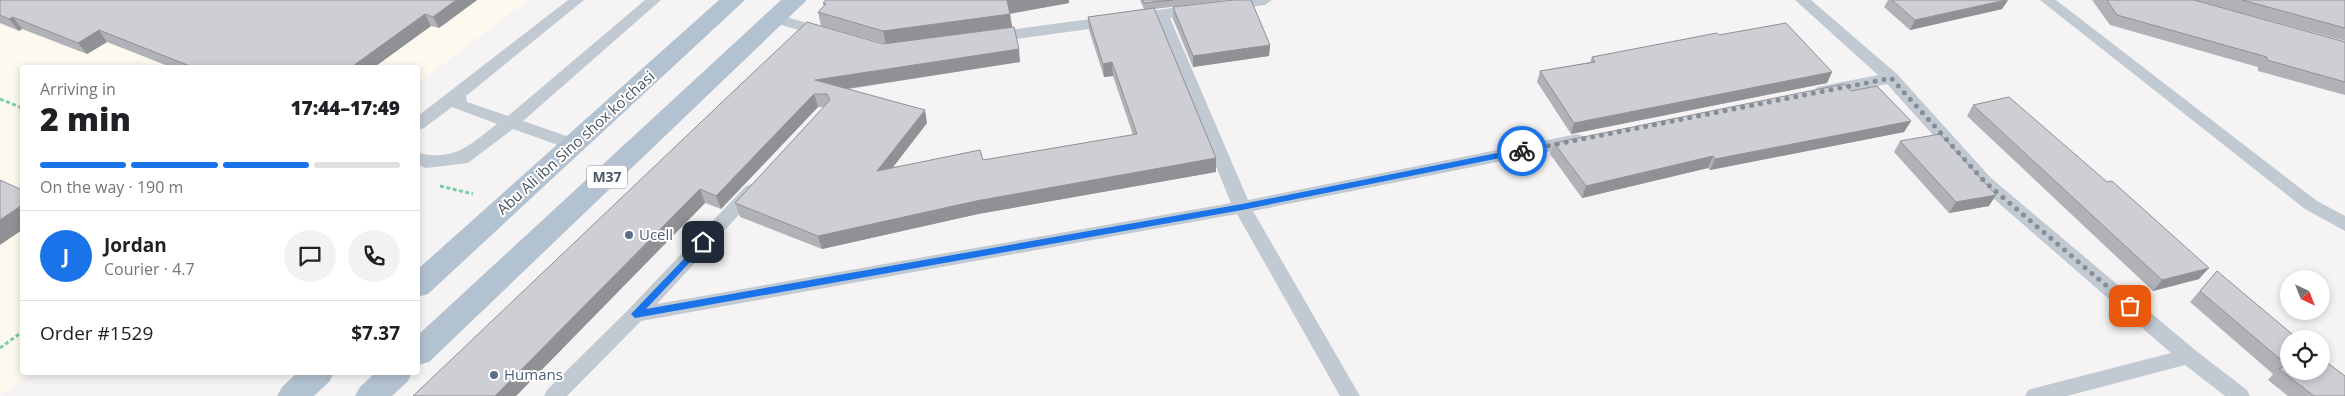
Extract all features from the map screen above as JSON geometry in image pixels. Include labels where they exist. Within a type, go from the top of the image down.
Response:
[{"type":"main road","name":"Abu Ali ibn Sino shox ko'chasi","points":[[420,284],[733,0]]},
{"type":"main road","name":"M37","points":[[420,351],[796,0]]},
{"type":"main road","points":[[293,396],[316,375]]},
{"type":"main road","points":[[371,396],[393,375]]},
{"type":"lane","points":[[420,122],[576,0]]},
{"type":"lane","points":[[420,160],[426,162],[462,159],[510,123],[654,0]]},
{"type":"lane","points":[[974,39],[1265,0]]},
{"type":"lane","points":[[1802,0],[1891,78],[1985,182],[2188,356],[2240,396]]},
{"type":"lane","points":[[2047,0],[2311,205],[2345,224]]},
{"type":"lane","points":[[1161,14],[1242,207],[1350,396]]},
{"type":"lane","points":[[776,19],[840,37]]},
{"type":"lane","points":[[1804,95],[1891,78]]},
{"type":"lane","points":[[458,94],[459,105],[575,145]]},
{"type":"lane","points":[[635,314],[1242,207],[1591,138]]},
{"type":"lane","points":[[554,396],[635,314],[763,178]]},
{"type":"lane","points":[[2035,396],[2188,356]]},
{"type":"path","points":[[0,98],[20,107]]},
{"type":"path","points":[[0,348],[20,333]]},
{"type":"shaded area","points":[[0,0],[528,0],[420,81],[420,65],[20,65],[20,375],[28,375],[0,396]]},
{"type":"building","points":[[0,0],[456,0],[433,17],[425,14],[354,65],[187,65],[99,30],[78,43],[13,17],[9,19],[0,15]]},
{"type":"building","points":[[826,0],[1007,0],[1010,14],[883,31],[818,12],[826,4],[823,3]]},
{"type":"building","points":[[1143,0],[1173,0],[1144,3]]},
{"type":"building","points":[[1233,0],[1251,0],[1270,45],[1193,56],[1173,7]]},
{"type":"building","points":[[1892,0],[2006,0],[1915,20]]},
{"type":"building","points":[[2107,0],[2194,0],[2345,42],[2345,82],[2267,60],[2267,57],[2117,15]]},
{"type":"building","points":[[2242,0],[2345,0],[2345,28]]},
{"type":"building","points":[[1154,8],[1216,158],[976,201],[818,236],[735,203],[830,100],[827,94],[814,94],[716,196],[700,189],[495,396],[413,396],[807,22],[883,44],[1014,27],[1019,49],[815,80],[925,110],[877,171],[980,150],[983,160],[1137,134],[1112,62],[1103,64],[1088,17]]},
{"type":"building","points":[[1786,23],[1832,72],[1574,123],[1540,71],[1595,62],[1592,57],[1717,33],[1719,35]]},
{"type":"building","points":[[1844,84],[1851,91],[1877,86],[1911,121],[1715,159],[1713,156],[1586,186],[1554,143]]},
{"type":"building","points":[[2009,97],[2107,182],[2112,181],[2209,268],[2162,280],[1973,105]]},
{"type":"building","points":[[1940,134],[1996,195],[1956,202],[1900,141]]},
{"type":"building","points":[[0,180],[20,189],[20,206],[0,220]]},
{"type":"building","points":[[2217,271],[2287,330],[2280,330],[2280,359],[2200,291]]},
{"type":"building","points":[[2330,365],[2345,376],[2345,396],[2314,396],[2293,380],[2330,380]]},
{"type":"way so far","points":[[1522,151],[1891,78],[1985,182],[2130,306]]},
{"type":"place","name":"Ucell","points":[[629,235]]},
{"type":"place","name":"Humans","points":[[494,375]]},
{"type":"route","points":[[703,242],[635,314],[1242,207],[1522,151]]}]
